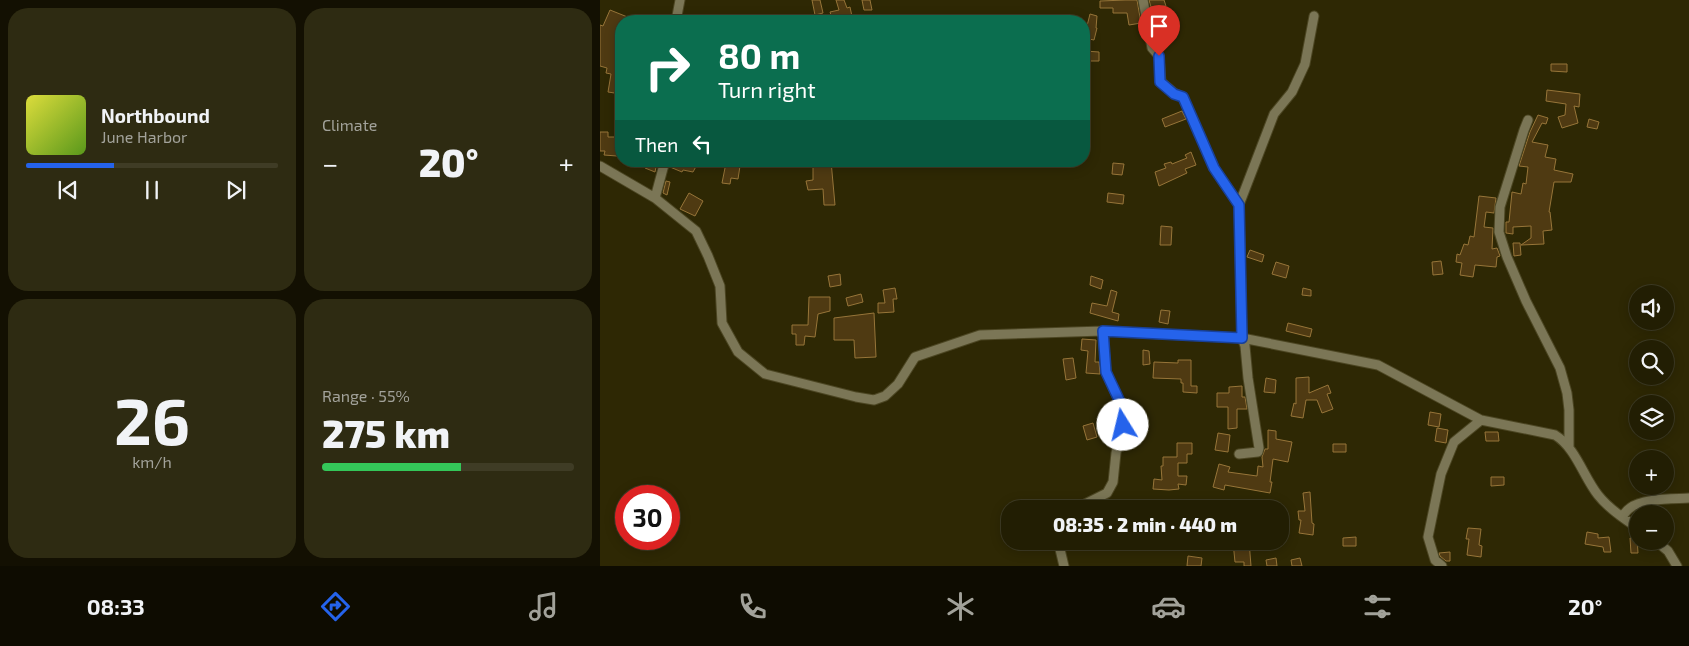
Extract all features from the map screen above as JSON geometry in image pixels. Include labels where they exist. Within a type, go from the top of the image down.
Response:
[{"type":"street","points":[[677,15],[680,0]]},
{"type":"street","points":[[1143,0],[1152,48],[1159,56],[1160,82],[1174,94],[1183,97],[1214,168],[1239,205]]},
{"type":"street","points":[[1239,454],[1258,452],[1259,448],[1245,346],[1242,338],[1239,205],[1274,114],[1292,92],[1305,64],[1314,16]]},
{"type":"street","points":[[1528,120],[1500,207],[1498,232],[1526,302],[1560,368],[1567,392],[1569,446]]},
{"type":"street","points":[[600,166],[655,198],[696,231],[720,286],[722,323],[738,352],[764,374],[874,400],[885,396],[898,384],[915,357],[980,335],[1103,331],[1242,338],[1378,365],[1481,420],[1554,435],[1569,446],[1584,474],[1600,497],[1629,522]]},
{"type":"street","points":[[655,198],[663,167]]},
{"type":"street","points":[[1092,500],[1107,492],[1113,482],[1116,453],[1123,425],[1121,404],[1106,372],[1103,331]]},
{"type":"street","points":[[1442,566],[1435,560],[1428,537],[1441,474],[1454,442],[1481,420]]},
{"type":"street","points":[[1622,517],[1635,505],[1666,499],[1689,498]]},
{"type":"street","points":[[1060,550],[1064,566]]},
{"type":"street","points":[[1667,550],[1677,566]]},
{"type":"building","points":[[812,0],[820,0],[823,13],[815,15]]},
{"type":"building","points":[[836,0],[844,0],[847,8],[850,7],[852,15],[831,15],[830,12],[839,10]]},
{"type":"building","points":[[862,0],[870,0],[872,10],[864,10]]},
{"type":"building","points":[[1137,0],[1141,23],[1129,25],[1127,13],[1113,13],[1113,8],[1100,8],[1100,1]]},
{"type":"building","points":[[1149,0],[1164,0],[1166,6],[1151,7]]},
{"type":"building","points":[[610,10],[622,15],[615,15],[615,93],[608,92],[611,74],[606,73],[607,68],[600,66],[600,25],[603,26]]},
{"type":"building","points":[[1090,15],[1097,16],[1094,40],[1090,39]]},
{"type":"building","points":[[1090,51],[1099,52],[1099,61],[1090,61]]},
{"type":"building","points":[[1551,64],[1567,64],[1567,72],[1551,71]]},
{"type":"building","points":[[1547,90],[1580,94],[1579,107],[1574,106],[1578,123],[1562,128],[1558,117],[1565,115],[1566,104],[1546,101]]},
{"type":"building","points":[[1182,111],[1186,119],[1165,127],[1162,119]]},
{"type":"building","points":[[1538,115],[1548,118],[1546,124],[1542,123],[1532,142],[1548,145],[1545,157],[1556,159],[1554,170],[1573,174],[1571,182],[1554,182],[1549,212],[1552,230],[1543,231],[1544,244],[1521,245],[1531,238],[1531,226],[1513,227],[1513,234],[1506,233],[1506,222],[1509,222],[1512,192],[1521,194],[1523,183],[1526,184],[1528,167],[1519,166],[1530,132]]},
{"type":"building","points":[[1589,119],[1599,122],[1597,129],[1587,127]]},
{"type":"building","points":[[600,132],[608,132],[608,137],[615,137],[615,156],[604,155],[605,151],[600,151]]},
{"type":"building","points":[[1191,152],[1196,165],[1185,169],[1187,173],[1159,186],[1155,172],[1166,168],[1164,164],[1171,162],[1172,164],[1187,158],[1185,155]]},
{"type":"building","points":[[1113,163],[1124,164],[1122,175],[1112,174]]},
{"type":"building","points":[[645,167],[656,167],[655,172]]},
{"type":"building","points":[[670,167],[696,167],[693,172],[683,170],[682,172]]},
{"type":"building","points":[[725,167],[740,167],[738,179],[731,178],[730,184],[722,183]]},
{"type":"building","points":[[813,167],[832,167],[835,205],[824,205],[823,189],[808,190],[806,181],[813,180]]},
{"type":"building","points":[[666,181],[670,182],[667,195],[663,193]]},
{"type":"building","points":[[689,193],[703,201],[695,216],[680,209]]},
{"type":"building","points":[[1108,193],[1124,195],[1123,204],[1107,202]]},
{"type":"building","points":[[1479,196],[1496,198],[1494,213],[1486,212],[1484,227],[1493,228],[1492,249],[1497,248],[1500,256],[1497,257],[1496,267],[1475,265],[1473,277],[1460,275],[1462,263],[1456,262],[1457,254],[1460,255],[1464,244],[1468,245],[1470,236],[1474,237]]},
{"type":"building","points":[[1161,226],[1172,227],[1171,245],[1160,245]]},
{"type":"building","points":[[1513,243],[1520,243],[1521,255],[1514,256]]},
{"type":"building","points":[[1250,250],[1264,255],[1262,262],[1247,257]]},
{"type":"building","points":[[1441,261],[1443,274],[1433,275],[1432,262]]},
{"type":"building","points":[[1276,262],[1289,266],[1286,278],[1272,274]]},
{"type":"building","points":[[840,274],[841,285],[830,287],[828,276]]},
{"type":"building","points":[[1091,276],[1103,280],[1101,289],[1090,285]]},
{"type":"building","points":[[895,288],[897,299],[893,299],[894,312],[878,313],[878,303],[885,303],[883,290]]},
{"type":"building","points":[[1303,288],[1311,290],[1311,296],[1302,295]]},
{"type":"building","points":[[1111,290],[1117,292],[1112,312],[1119,314],[1118,321],[1090,313],[1092,303],[1107,306]]},
{"type":"building","points":[[861,294],[863,302],[848,306],[846,298]]},
{"type":"building","points":[[809,297],[830,297],[830,311],[818,314],[815,337],[805,336],[804,345],[796,345],[796,334],[792,334],[792,325],[808,325]]},
{"type":"building","points":[[1161,310],[1170,311],[1168,324],[1159,322]]},
{"type":"building","points":[[874,313],[876,357],[855,358],[854,340],[834,340],[834,318]]},
{"type":"building","points":[[1288,323],[1312,329],[1310,337],[1286,331]]},
{"type":"building","points":[[1082,339],[1096,340],[1095,362],[1099,362],[1100,374],[1086,373],[1088,351],[1081,350]]},
{"type":"building","points":[[1143,350],[1149,351],[1150,364],[1143,365]]},
{"type":"building","points":[[1073,358],[1076,378],[1066,380],[1063,359]]},
{"type":"building","points":[[1178,360],[1191,360],[1191,386],[1197,386],[1197,393],[1183,392],[1181,379],[1153,378],[1154,362],[1178,363]]},
{"type":"building","points":[[1309,377],[1309,393],[1328,385],[1331,393],[1327,394],[1333,409],[1322,413],[1317,400],[1306,400],[1303,418],[1291,416],[1294,403],[1296,404],[1296,378]]},
{"type":"building","points":[[1266,378],[1276,380],[1275,393],[1264,392]]},
{"type":"building","points":[[1242,386],[1242,397],[1245,397],[1247,409],[1237,409],[1237,428],[1228,429],[1228,407],[1217,407],[1217,393],[1229,393],[1229,387]]},
{"type":"building","points":[[1430,412],[1441,414],[1439,427],[1428,425]]},
{"type":"building","points":[[1093,423],[1097,437],[1087,440],[1083,426]]},
{"type":"building","points":[[1437,428],[1448,430],[1446,443],[1435,441]]},
{"type":"building","points":[[1268,430],[1276,431],[1276,439],[1292,442],[1288,462],[1273,459],[1270,493],[1225,485],[1224,490],[1213,487],[1219,464],[1230,467],[1228,472],[1257,476],[1258,466],[1263,467],[1262,457],[1265,449],[1268,449]]},
{"type":"building","points":[[1485,432],[1498,432],[1499,441],[1486,441]]},
{"type":"building","points":[[1218,433],[1230,435],[1228,452],[1215,450]]},
{"type":"building","points":[[1177,443],[1192,443],[1192,454],[1187,454],[1187,463],[1178,463],[1178,476],[1187,476],[1186,485],[1178,484],[1179,489],[1153,489],[1154,479],[1162,480],[1161,466],[1163,466],[1163,457],[1177,457]]},
{"type":"building","points":[[1333,444],[1346,444],[1346,452],[1333,452]]},
{"type":"building","points":[[1491,477],[1504,477],[1504,485],[1491,486]]},
{"type":"building","points":[[1310,492],[1312,523],[1314,524],[1313,535],[1299,533],[1301,520],[1299,520],[1298,511],[1305,511],[1303,493]]},
{"type":"building","points":[[1468,528],[1481,529],[1479,545],[1482,546],[1481,557],[1467,555],[1469,539],[1466,539]]},
{"type":"building","points":[[1587,532],[1598,534],[1598,538],[1609,537],[1611,552],[1604,552],[1603,547],[1585,544]]},
{"type":"building","points":[[1356,537],[1356,546],[1343,546],[1343,538]]},
{"type":"building","points":[[1234,550],[1250,550],[1251,566],[1244,566],[1244,562],[1235,562]]},
{"type":"building","points":[[1631,550],[1638,550],[1638,553],[1631,553]]},
{"type":"building","points":[[1450,552],[1450,561],[1446,561],[1439,553]]},
{"type":"building","points":[[1188,556],[1202,558],[1201,566],[1187,566]]},
{"type":"building","points":[[1276,558],[1277,566],[1267,566],[1266,560]]},
{"type":"building","points":[[1300,558],[1302,566],[1292,566],[1291,560]]},
{"type":"route","points":[[1123,425],[1121,404],[1106,372],[1103,331],[1242,338],[1239,205],[1214,168],[1183,97],[1174,94],[1160,82],[1159,56]]}]
